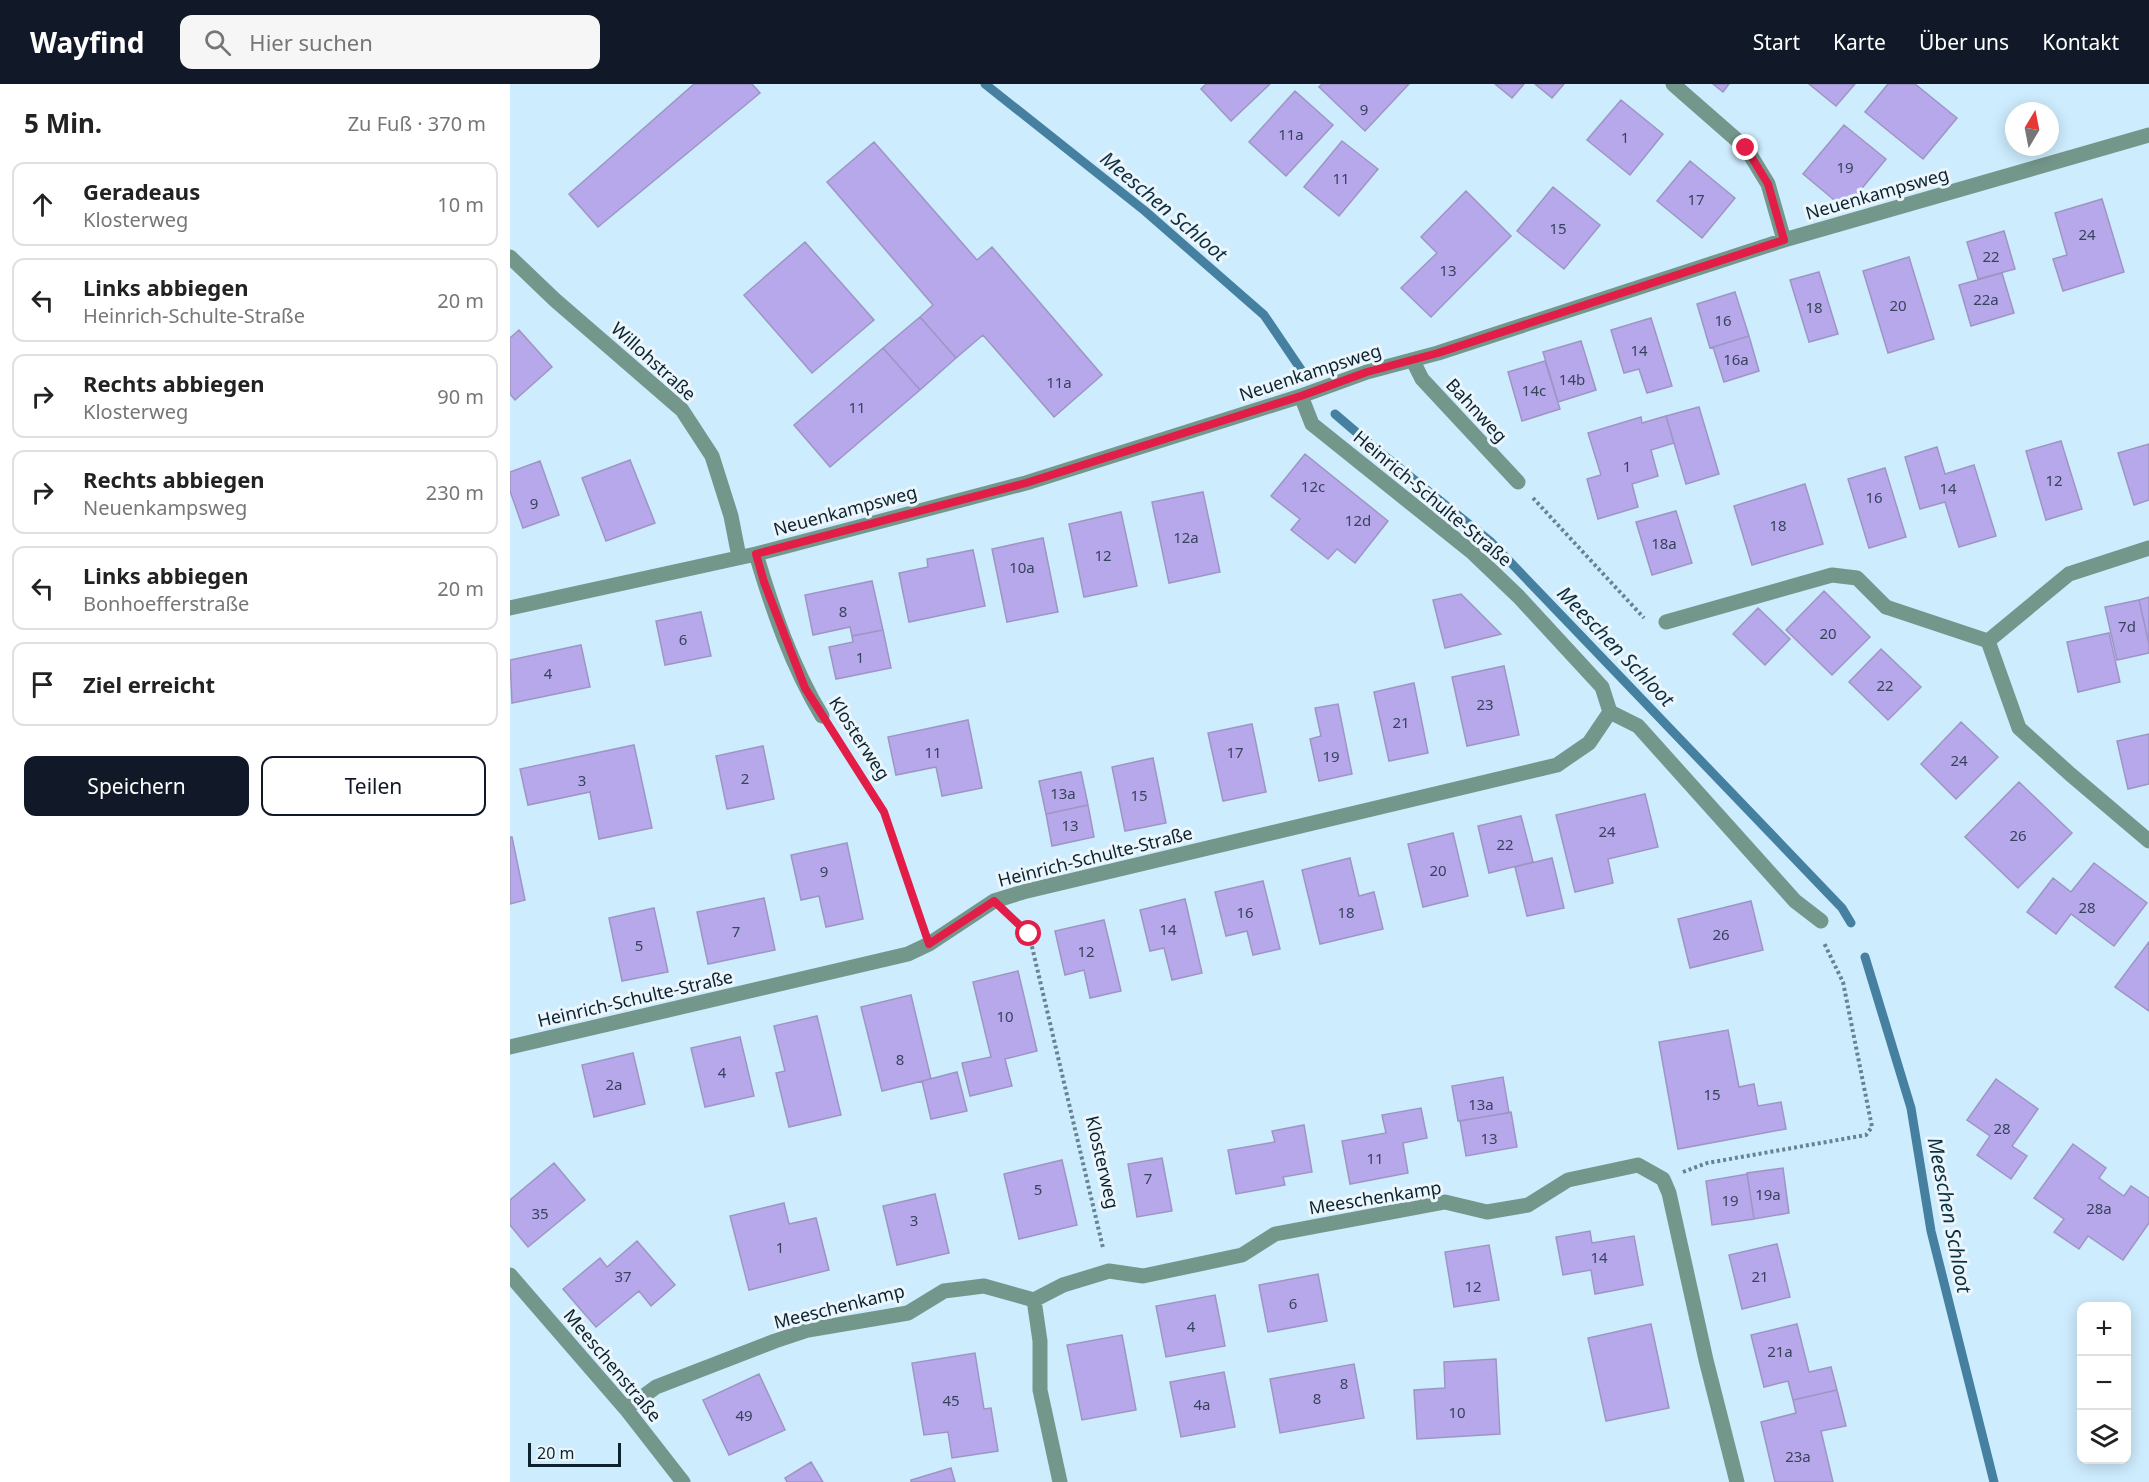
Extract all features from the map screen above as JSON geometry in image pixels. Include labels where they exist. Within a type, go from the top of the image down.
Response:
[{"type":"street","points":[[1673,84],[1746,148],[1768,184],[1784,240]]},
{"type":"street","name":"Neuenkampsweg","points":[[510,608],[756,554],[1026,483],[1301,396],[1367,372],[1413,361],[1784,240],[2149,135]]},
{"type":"street","name":"Willohstraße","points":[[510,257],[555,300],[681,410],[712,456],[731,516],[739,557]]},
{"type":"street","name":"Bahnweg","points":[[1413,361],[1422,379],[1518,482]]},
{"type":"street","name":"Heinrich-Schulte-Straße","points":[[510,1047],[908,954],[929,944],[994,901],[1557,765],[1589,743],[1610,712],[1602,687],[1519,597],[1473,553],[1312,424],[1301,396]]},
{"type":"street","points":[[1988,641],[2069,574],[2149,548]]},
{"type":"street","name":"Klosterweg","points":[[756,554],[764,582],[805,688],[822,716]]},
{"type":"street","points":[[1666,622],[1833,574],[1857,578],[1886,607],[1988,641]]},
{"type":"street","points":[[1988,641],[2019,728],[2149,841]]},
{"type":"street","points":[[1610,712],[1638,726],[1796,901],[1821,921]]},
{"type":"street","name":"Meeschenkamp","points":[[626,1408],[656,1387],[775,1341],[808,1330],[908,1313],[944,1291],[984,1286],[1034,1300],[1063,1285],[1109,1271],[1143,1276],[1242,1255],[1275,1234],[1445,1202],[1486,1212],[1528,1205],[1568,1179],[1638,1165],[1663,1179]]},
{"type":"street","points":[[1663,1179],[1669,1192],[1706,1360],[1737,1482]]},
{"type":"street","name":"Meeschenstraße","points":[[510,1275],[626,1408],[682,1482]]},
{"type":"street","points":[[1034,1300],[1040,1341],[1040,1390],[1060,1482]]},
{"type":"path","points":[[1518,482],[1640,615],[1657,624],[1666,622]]},
{"type":"path","name":"Klosterweg","points":[[822,716],[884,812],[929,944]]},
{"type":"path","name":"Klosterweg","points":[[994,901],[1029,934],[1109,1271]]},
{"type":"path","points":[[1663,1179],[1707,1163],[1866,1135],[1872,1127],[1843,982],[1823,941],[1821,921]]},
{"type":"building","points":[[694,84],[752,84],[760,93],[598,227],[569,194]]},
{"type":"building","points":[[1206,84],[1270,84],[1231,121],[1201,89]]},
{"type":"building","points":[[1322,84],[1409,84],[1365,131],[1319,87]]},
{"type":"building","points":[[1495,84],[1524,84],[1512,98]]},
{"type":"building","points":[[1535,84],[1564,84],[1552,98]]},
{"type":"building","points":[[1713,84],[1729,84],[1723,92]]},
{"type":"building","points":[[1809,84],[1855,84],[1836,106]]},
{"type":"building","points":[[1888,84],[1915,84],[1957,118],[1923,159],[1865,112]]},
{"type":"building","points":[[1295,91],[1333,125],[1286,176],[1249,142]]},
{"type":"building","points":[[1621,100],[1663,134],[1630,175],[1587,140]]},
{"type":"building","points":[[1844,125],[1886,159],[1845,209],[1803,174]]},
{"type":"building","points":[[1342,141],[1378,169],[1339,216],[1304,187]]},
{"type":"building","points":[[874,142],[977,260],[992,247],[1102,375],[1054,417],[983,335],[956,358],[920,317],[933,305],[827,182]]},
{"type":"building","points":[[1690,161],[1735,198],[1702,238],[1657,201]]},
{"type":"building","points":[[1553,187],[1600,225],[1564,269],[1517,231]]},
{"type":"building","points":[[1466,191],[1511,236],[1431,317],[1401,288],[1437,253],[1421,237]]},
{"type":"building","points":[[2102,199],[2124,272],[2063,291],[2053,259],[2067,255],[2055,213]]},
{"type":"building","points":[[2004,231],[2015,269],[1978,279],[1967,242]]},
{"type":"building","points":[[805,242],[874,320],[812,373],[744,295]]},
{"type":"building","points":[[1909,257],[1934,339],[1888,353],[1863,271]]},
{"type":"building","points":[[1819,272],[1838,334],[1809,342],[1790,280]]},
{"type":"building","points":[[2002,273],[2014,313],[1971,326],[1959,285]]},
{"type":"building","points":[[1735,292],[1749,336],[1710,348],[1697,304]]},
{"type":"building","points":[[920,317],[956,358],[920,390],[883,348]]},
{"type":"building","points":[[1651,318],[1672,386],[1647,393],[1639,369],[1624,373],[1611,330]]},
{"type":"building","points":[[519,330],[552,367],[515,400],[510,394],[510,338]]},
{"type":"building","points":[[1749,336],[1759,371],[1724,382],[1713,347]]},
{"type":"building","points":[[1581,341],[1596,390],[1558,402],[1543,352]]},
{"type":"building","points":[[883,348],[920,390],[830,467],[794,425]]},
{"type":"building","points":[[1545,361],[1560,409],[1522,421],[1508,372]]},
{"type":"building","points":[[1699,407],[1719,474],[1686,484],[1666,416]]},
{"type":"building","points":[[1666,416],[1674,443],[1651,450],[1658,476],[1632,484],[1638,507],[1598,519],[1587,479],[1601,475],[1588,433],[1641,417],[1642,423]]},
{"type":"building","points":[[2061,441],[2082,509],[2046,520],[2026,451]]},
{"type":"building","points":[[2149,444],[2149,500],[2134,505],[2118,453]]},
{"type":"building","points":[[1937,447],[1945,474],[1974,465],[1996,536],[1959,547],[1945,502],[1920,509],[1905,457]]},
{"type":"building","points":[[1305,454],[1388,521],[1355,563],[1337,549],[1328,559],[1291,530],[1300,519],[1271,496]]},
{"type":"building","points":[[630,460],[655,523],[606,541],[582,478]]},
{"type":"building","points":[[540,461],[559,515],[523,528],[510,491],[510,472]]},
{"type":"building","points":[[1885,468],[1906,537],[1869,548],[1848,479]]},
{"type":"building","points":[[1805,484],[1823,544],[1752,565],[1734,506]]},
{"type":"building","points":[[1203,492],[1220,572],[1169,583],[1152,502]]},
{"type":"building","points":[[1676,511],[1692,563],[1652,575],[1636,522]]},
{"type":"building","points":[[1121,512],[1137,586],[1084,597],[1069,524]]},
{"type":"building","points":[[1043,538],[1058,612],[1007,622],[992,549]]},
{"type":"building","points":[[973,550],[985,606],[909,622],[899,573],[928,567],[927,559]]},
{"type":"building","points":[[872,581],[883,630],[852,636],[850,627],[813,635],[805,595]]},
{"type":"building","points":[[1824,591],[1870,637],[1832,675],[1786,630]]},
{"type":"building","points":[[1461,594],[1501,634],[1445,648],[1433,600]]},
{"type":"building","points":[[2149,597],[2149,644],[2139,600]]},
{"type":"building","points":[[2139,600],[2149,653],[2117,660],[2105,607]]},
{"type":"building","points":[[1758,608],[1790,639],[1765,665],[1733,634]]},
{"type":"building","points":[[701,612],[711,656],[665,665],[656,621]]},
{"type":"building","points":[[883,630],[891,668],[836,679],[829,647],[853,642],[852,636]]},
{"type":"building","points":[[2109,633],[2120,682],[2078,692],[2067,642]]},
{"type":"building","points":[[581,645],[590,687],[512,703],[510,660]]},
{"type":"building","points":[[1881,649],[1921,687],[1888,720],[1849,682]]},
{"type":"building","points":[[1504,666],[1519,735],[1467,746],[1452,677]]},
{"type":"building","points":[[1414,683],[1428,753],[1389,761],[1374,692]]},
{"type":"building","points":[[1338,704],[1352,774],[1319,781],[1310,739],[1321,736],[1315,708]]},
{"type":"building","points":[[968,720],[982,788],[942,796],[936,767],[896,775],[888,737]]},
{"type":"building","points":[[1961,722],[1998,757],[1956,799],[1921,764]]},
{"type":"building","points":[[1252,724],[1266,792],[1223,801],[1208,733]]},
{"type":"building","points":[[2149,734],[2149,784],[2128,789],[2117,741]]},
{"type":"building","points":[[634,745],[652,828],[599,839],[590,792],[528,805],[520,769]]},
{"type":"building","points":[[763,746],[774,799],[727,809],[716,756]]},
{"type":"building","points":[[1153,758],[1166,823],[1125,831],[1112,767]]},
{"type":"building","points":[[1081,772],[1088,805],[1046,814],[1039,781]]},
{"type":"building","points":[[2019,782],[2072,833],[2018,888],[1965,837]]},
{"type":"building","points":[[1645,794],[1658,847],[1608,859],[1613,883],[1575,892],[1556,815]]},
{"type":"building","points":[[1088,805],[1094,837],[1052,846],[1046,814]]},
{"type":"building","points":[[1521,816],[1533,862],[1489,873],[1478,826]]},
{"type":"building","points":[[1453,833],[1468,896],[1423,907],[1408,844]]},
{"type":"building","points":[[510,837],[512,837],[525,900],[510,904]]},
{"type":"building","points":[[847,843],[863,919],[826,927],[819,896],[801,900],[791,855]]},
{"type":"building","points":[[1350,858],[1359,896],[1374,892],[1383,929],[1320,944],[1302,870]]},
{"type":"building","points":[[1552,858],[1564,908],[1527,916],[1515,867]]},
{"type":"building","points":[[2094,863],[2147,903],[2114,946],[2071,914],[2056,934],[2027,912],[2053,878],[2071,892]]},
{"type":"building","points":[[1263,881],[1280,949],[1253,955],[1247,931],[1226,936],[1215,892]]},
{"type":"building","points":[[764,898],[775,950],[708,964],[697,912]]},
{"type":"building","points":[[1185,899],[1202,973],[1172,980],[1164,948],[1150,951],[1140,910]]},
{"type":"building","points":[[1751,901],[1763,950],[1690,968],[1678,919]]},
{"type":"building","points":[[654,908],[668,972],[622,981],[609,918]]},
{"type":"building","points":[[1104,920],[1121,991],[1090,998],[1084,970],[1065,975],[1055,931]]},
{"type":"building","points":[[2149,942],[2149,1011],[2115,987]]},
{"type":"building","points":[[1018,971],[1037,1051],[1005,1059],[1012,1086],[970,1096],[962,1063],[991,1057],[973,982]]},
{"type":"building","points":[[911,995],[931,1079],[882,1091],[861,1007]]},
{"type":"building","points":[[817,1016],[841,1115],[789,1127],[776,1073],[785,1071],[774,1026]]},
{"type":"building","points":[[1728,1030],[1739,1087],[1754,1084],[1758,1106],[1781,1102],[1786,1129],[1678,1149],[1659,1042]]},
{"type":"building","points":[[740,1037],[754,1096],[705,1107],[691,1048]]},
{"type":"building","points":[[633,1053],[645,1104],[594,1117],[582,1065]]},
{"type":"building","points":[[957,1072],[967,1111],[931,1119],[922,1081]]},
{"type":"building","points":[[1503,1077],[1509,1113],[1458,1121],[1452,1086]]},
{"type":"building","points":[[1996,1079],[2038,1109],[2012,1146],[2027,1156],[2011,1179],[1977,1155],[1990,1136],[1967,1120]]},
{"type":"building","points":[[1421,1108],[1427,1138],[1403,1143],[1408,1173],[1350,1184],[1342,1141],[1386,1133],[1382,1115]]},
{"type":"building","points":[[1511,1112],[1517,1147],[1466,1156],[1460,1121]]},
{"type":"building","points":[[1304,1125],[1312,1172],[1283,1177],[1285,1185],[1236,1194],[1228,1150],[1275,1142],[1272,1131]]},
{"type":"building","points":[[2073,1144],[2106,1168],[2099,1178],[2111,1187],[2124,1196],[2131,1186],[2149,1198],[2149,1223],[2123,1260],[2088,1236],[2079,1249],[2054,1232],[2064,1219],[2034,1198]]},
{"type":"building","points":[[1162,1158],[1172,1211],[1137,1217],[1128,1164]]},
{"type":"building","points":[[1062,1160],[1077,1225],[1019,1239],[1004,1174]]},
{"type":"building","points":[[554,1163],[585,1200],[528,1247],[510,1225],[510,1200]]},
{"type":"building","points":[[1783,1168],[1789,1213],[1754,1219],[1747,1173]]},
{"type":"building","points":[[1747,1174],[1754,1219],[1712,1225],[1706,1181]]},
{"type":"building","points":[[935,1194],[949,1253],[897,1265],[883,1206]]},
{"type":"building","points":[[784,1203],[789,1224],[816,1218],[829,1270],[749,1290],[730,1216]]},
{"type":"building","points":[[1590,1231],[1592,1243],[1634,1236],[1643,1285],[1595,1294],[1591,1270],[1563,1275],[1556,1237]]},
{"type":"building","points":[[637,1241],[675,1285],[651,1306],[639,1291],[596,1327],[563,1289],[600,1258],[607,1267]]},
{"type":"building","points":[[1777,1244],[1790,1297],[1742,1309],[1729,1255]]},
{"type":"building","points":[[1489,1245],[1499,1300],[1454,1307],[1445,1252]]},
{"type":"building","points":[[1318,1274],[1327,1321],[1268,1332],[1259,1285]]},
{"type":"building","points":[[1215,1295],[1225,1346],[1166,1357],[1156,1306]]},
{"type":"building","points":[[1651,1324],[1669,1408],[1606,1421],[1588,1338]]},
{"type":"building","points":[[1797,1324],[1809,1372],[1831,1367],[1837,1390],[1793,1400],[1788,1381],[1764,1387],[1751,1335]]},
{"type":"building","points":[[1122,1335],[1136,1410],[1082,1420],[1067,1345]]},
{"type":"building","points":[[975,1353],[984,1409],[991,1408],[998,1451],[952,1458],[948,1432],[924,1435],[912,1363]]},
{"type":"building","points":[[1496,1359],[1500,1434],[1417,1439],[1414,1390],[1445,1388],[1444,1362]]},
{"type":"building","points":[[1354,1364],[1364,1418],[1280,1433],[1270,1379]]},
{"type":"building","points":[[1224,1372],[1235,1427],[1181,1437],[1170,1382]]},
{"type":"building","points":[[759,1374],[785,1430],[729,1455],[703,1400]]},
{"type":"building","points":[[1837,1390],[1846,1426],[1821,1431],[1833,1482],[1775,1482],[1761,1422],[1796,1413],[1793,1400]]},
{"type":"building","points":[[811,1462],[823,1482],[787,1482],[785,1478]]},
{"type":"building","points":[[951,1468],[955,1482],[911,1482],[911,1480]]},
{"type":"waterway","name":"Meeschen Schloot","points":[[985,84],[1145,211],[1264,315],[1302,371]]},
{"type":"waterway","name":"Meeschen Schloot","points":[[1335,414],[1491,542],[1842,908],[1851,923]]},
{"type":"waterway","name":"Meeschen Schloot","points":[[1865,957],[1911,1108],[1931,1231],[1994,1482]]},
{"type":"route","points":[[1029,934],[994,901],[929,944],[884,812],[805,688],[764,582],[756,554],[1026,483],[1301,396],[1367,372],[1438,353],[1784,240],[1768,184],[1746,148]]}]
